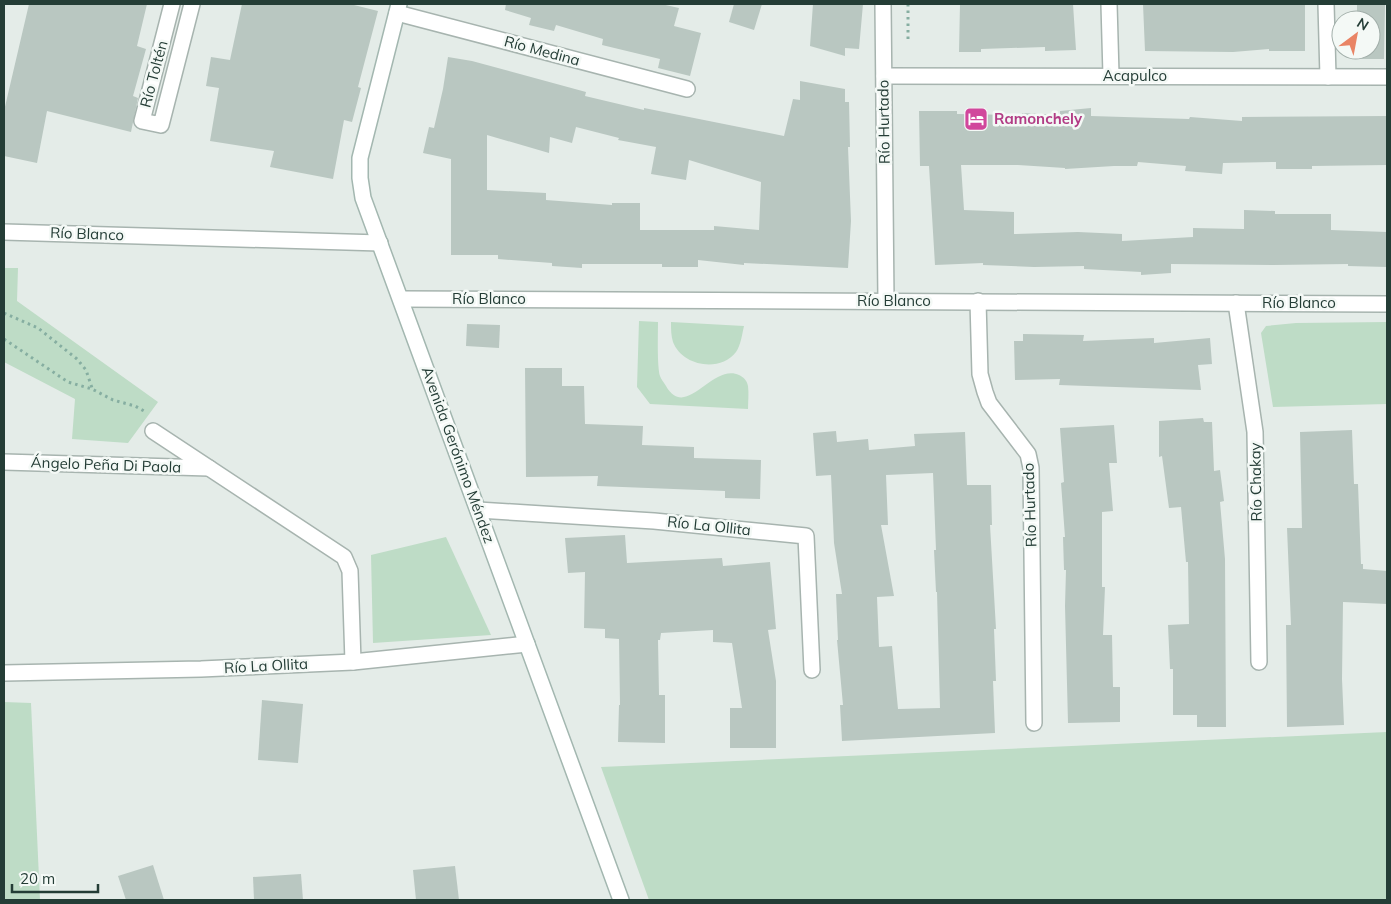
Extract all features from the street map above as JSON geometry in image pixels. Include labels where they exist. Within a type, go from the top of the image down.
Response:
[{"type":"street","name":"Río Toltén","points":[[172,4],[142,121],[161,125],[192,4]]},
{"type":"street","name":"Río Hurtado","points":[[883,4],[886,301]]},
{"type":"street","points":[[1109,4],[1111,76]]},
{"type":"street","points":[[1326,4],[1328,77]]},
{"type":"street","name":"Río Medina","points":[[398,9],[687,89]]},
{"type":"street","name":"Avenida Gerónimo Méndez","points":[[398,9],[360,158],[363,198],[621,900]]},
{"type":"street","name":"Acapulco","points":[[884,76],[1387,77]]},
{"type":"street","name":"Río Blanco","points":[[4,232],[380,243]]},
{"type":"street","name":"Río Blanco","points":[[401,299],[1387,304]]},
{"type":"street","name":"Río Hurtado","points":[[978,302],[980,374],[985,392],[989,402],[1028,454],[1031,468],[1034,723]]},
{"type":"street","name":"Río Chakay","points":[[1236,303],[1255,432],[1259,662]]},
{"type":"street","name":"Ángelo Peña Di Paola","points":[[154,431],[344,557],[350,571],[353,662]]},
{"type":"street","name":"Ángelo Peña Di Paola","points":[[4,462],[209,468]]},
{"type":"street","name":"Río La Ollita","points":[[478,510],[654,521],[806,536],[812,670]]},
{"type":"street","name":"Río La Ollita","points":[[4,672],[201,669],[353,662],[527,644]]},
{"type":"path","points":[[4,313],[38,328],[77,359],[86,370],[92,389]]},
{"type":"path","points":[[4,340],[68,382],[92,389],[113,400],[135,406],[155,417],[154,431]]},
{"type":"green space","points":[[4,268],[18,268],[17,301],[158,402],[128,443],[72,439],[75,399],[4,362]]},
{"type":"green space","points":[[639,321],[658,322],[660,376],[674,395],[682,397],[691,395],[719,377],[729,373],[739,375],[745,379],[748,392],[748,409],[650,404],[637,387]]},
{"type":"green space","points":[[671,322],[744,326],[738,349],[729,359],[721,363],[702,364],[684,357],[678,350],[672,340]]},
{"type":"green space","points":[[1387,322],[1387,404],[1273,407],[1261,333],[1266,326],[1296,323]]},
{"type":"green space","points":[[446,537],[491,635],[373,643],[371,555]]},
{"type":"green space","points":[[4,702],[31,703],[40,900],[4,900]]},
{"type":"green space","points":[[1387,732],[1387,900],[649,900],[601,767]]},
{"type":"building","points":[[29,4],[147,4],[137,46],[146,49],[133,96],[138,98],[131,132],[47,111],[37,163],[4,156],[4,111]]},
{"type":"building","points":[[242,4],[350,4],[378,11],[358,87],[361,88],[352,122],[344,120],[333,179],[270,167],[274,151],[210,141],[219,88],[206,86],[211,57],[230,60]]},
{"type":"building","points":[[506,4],[661,4],[679,8],[674,26],[701,33],[690,76],[658,68],[660,59],[602,45],[603,39],[556,25],[554,31],[529,25],[531,18],[505,10]]},
{"type":"building","points":[[734,4],[762,4],[754,30],[729,22]]},
{"type":"building","points":[[813,4],[863,4],[859,49],[845,48],[845,56],[810,46]]},
{"type":"building","points":[[960,4],[1073,4],[1076,50],[1045,51],[1045,47],[981,49],[981,52],[959,52]]},
{"type":"building","points":[[1143,4],[1305,4],[1305,51],[1269,51],[1269,49],[1233,52],[1145,51]]},
{"type":"building","points":[[1357,4],[1385,5],[1384,59],[1381,59],[1381,10],[1357,10]]},
{"type":"building","points":[[448,57],[472,61],[586,92],[585,96],[644,110],[644,108],[784,136],[793,99],[800,100],[800,81],[845,89],[845,102],[849,102],[850,147],[848,147],[851,221],[848,268],[744,263],[744,265],[698,260],[698,267],[662,267],[662,264],[582,264],[582,268],[552,266],[552,263],[498,259],[498,255],[451,255],[451,159],[423,153],[429,127],[434,128]],"holes":[[[576,127],[619,138],[618,140],[656,147],[651,174],[686,180],[689,160],[761,182],[759,230],[714,226],[714,230],[640,230],[640,203],[612,203],[612,205],[546,200],[546,193],[487,190],[487,135],[549,153],[550,137],[572,143]]]},
{"type":"building","points":[[1091,108],[1091,116],[1189,119],[1190,117],[1242,121],[1242,117],[1387,116],[1387,165],[1312,166],[1312,169],[1276,169],[1276,162],[1223,163],[1222,174],[1185,171],[1186,166],[1138,162],[1137,166],[1065,169],[1018,165],[961,165],[964,210],[1014,212],[1014,234],[1078,232],[1122,234],[1122,241],[1193,237],[1193,228],[1244,229],[1244,210],[1275,211],[1275,214],[1331,214],[1331,230],[1387,232],[1387,267],[1348,266],[1348,264],[1171,264],[1171,273],[1141,275],[1141,272],[1084,269],[1084,266],[1034,267],[983,265],[983,263],[935,265],[929,166],[920,166],[919,111],[957,111],[957,114],[1022,115],[1022,113],[1060,115],[1060,111]]},
{"type":"building","points":[[467,324],[500,325],[499,348],[466,346]]},
{"type":"building","points":[[1023,334],[1084,335],[1083,341],[1154,338],[1154,343],[1210,338],[1212,364],[1198,365],[1201,390],[1059,385],[1060,379],[1015,380],[1014,341],[1023,341]]},
{"type":"building","points":[[525,368],[562,368],[562,386],[584,386],[585,424],[643,426],[642,445],[694,447],[694,458],[761,460],[760,499],[725,498],[725,491],[597,486],[598,476],[526,477]]},
{"type":"building","points":[[1203,418],[1204,422],[1212,422],[1214,471],[1220,470],[1224,501],[1220,502],[1225,559],[1226,727],[1197,727],[1197,715],[1173,715],[1173,669],[1170,669],[1168,625],[1189,624],[1188,562],[1186,562],[1181,507],[1169,508],[1162,456],[1159,457],[1159,421]]},
{"type":"building","points":[[1114,425],[1117,463],[1109,463],[1113,511],[1102,512],[1102,587],[1105,587],[1103,635],[1112,635],[1113,687],[1120,687],[1120,722],[1068,723],[1066,570],[1064,570],[1063,537],[1065,537],[1061,483],[1064,482],[1060,428]]},
{"type":"building","points":[[1352,430],[1354,484],[1358,484],[1361,564],[1363,564],[1363,569],[1387,571],[1387,604],[1343,602],[1342,679],[1344,725],[1287,727],[1286,625],[1291,625],[1287,528],[1302,528],[1300,432]]},
{"type":"building","points":[[836,431],[837,442],[868,439],[869,450],[915,446],[914,434],[965,432],[967,485],[991,485],[992,525],[990,525],[996,629],[994,629],[996,681],[993,681],[995,733],[842,741],[840,705],[843,705],[837,640],[836,594],[842,594],[834,543],[831,475],[816,476],[813,433]],"holes":[[[933,473],[936,550],[934,550],[940,708],[898,709],[892,646],[879,647],[877,597],[894,596],[881,525],[888,525],[886,475]]]},
{"type":"building","points":[[625,535],[627,563],[722,558],[723,566],[770,562],[776,629],[768,630],[776,681],[776,748],[730,748],[730,708],[742,708],[732,643],[713,642],[713,630],[661,633],[660,640],[658,640],[659,695],[665,695],[665,743],[618,742],[620,705],[619,639],[605,638],[605,629],[584,628],[585,572],[568,573],[565,538]]},
{"type":"building","points":[[262,700],[303,704],[298,763],[258,760]]},
{"type":"building","points":[[153,865],[164,900],[126,900],[118,876]]},
{"type":"building","points":[[455,866],[459,900],[416,900],[413,870]]},
{"type":"building","points":[[301,874],[303,900],[254,900],[253,877]]},
{"type":"place","name":"Ramonchely","points":[[976,119]]}]
